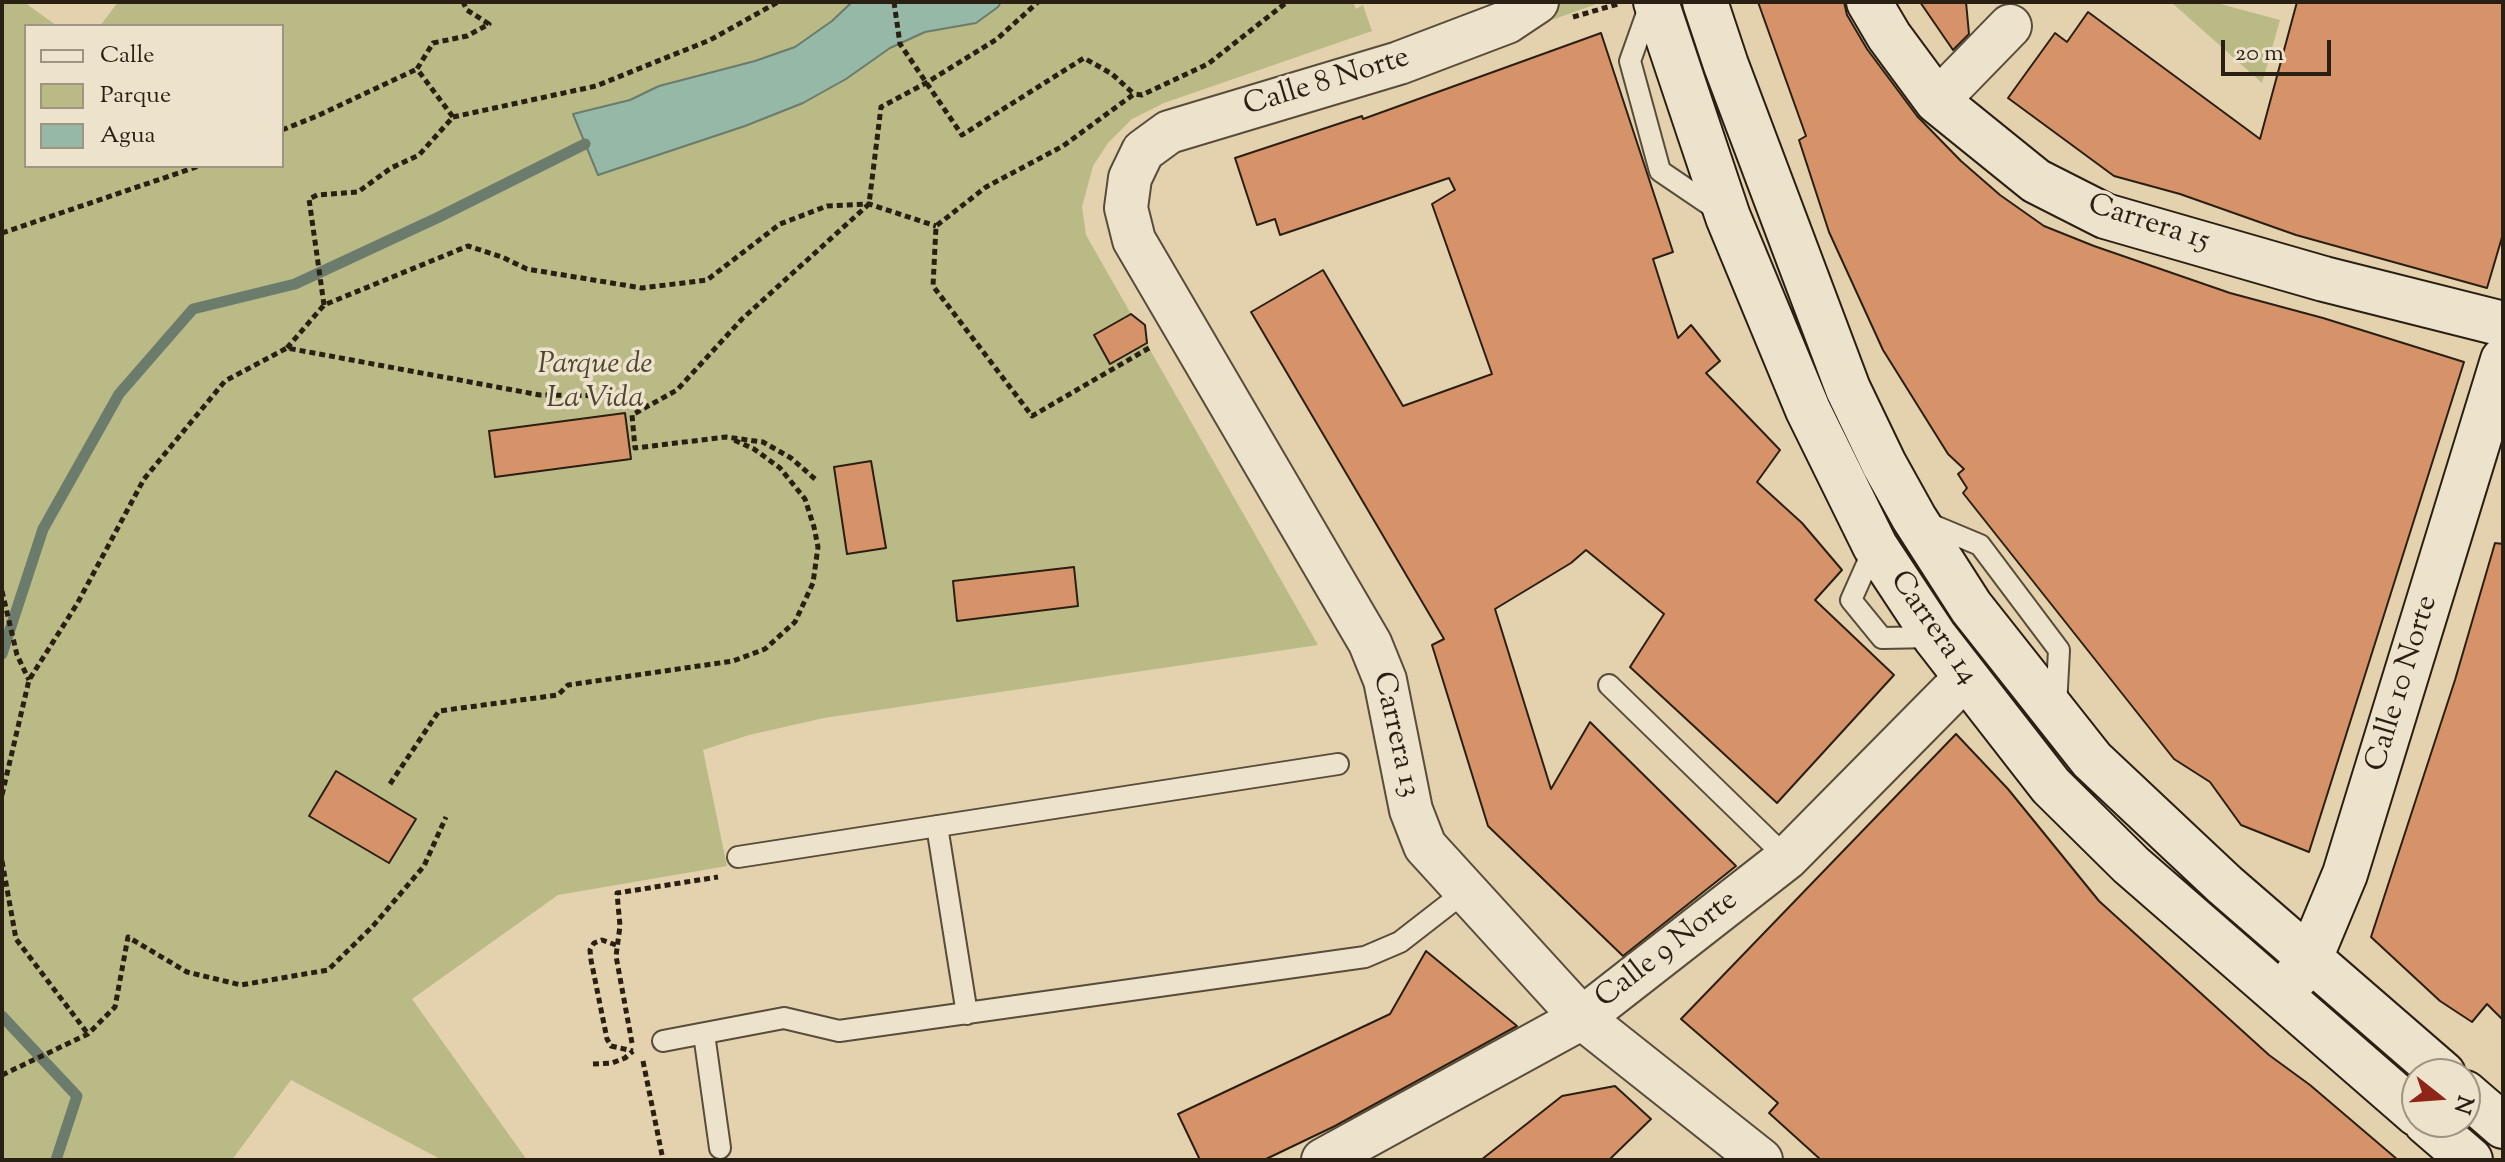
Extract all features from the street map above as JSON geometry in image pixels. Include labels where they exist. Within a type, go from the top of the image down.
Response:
[{"type":"main road","name":"Carrera 14","points":[[1654,2],[1728,217],[1808,410],[1875,546],[1935,637],[2051,786],[2071,806],[2172,903],[2401,1100]]},
{"type":"main road","name":"Carrera 14","points":[[1705,2],[1848,389],[1914,518],[1971,607],[2092,760],[2163,829],[2425,1058]]},
{"type":"main road","name":"Carrera 15","points":[[1869,2],[1889,36],[1937,101],[2036,181],[2105,216],[2324,279],[2503,324]]},
{"type":"main road","name":"Calle 10 Norte","points":[[2282,996],[2310,958],[2345,874],[2503,360]]},
{"type":"main road","points":[[2481,1107],[2503,1126]]},
{"type":"street","name":"Calle 8 Norte","points":[[1130,178],[1143,151],[1169,132],[1372,72],[1507,22],[1537,2]]},
{"type":"street","points":[[1937,101],[2010,26]]},
{"type":"street","name":"Carrera 13","points":[[1130,178],[1126,208],[1134,240],[1370,643],[1385,680],[1411,810],[1425,846],[1582,1018],[1761,1160]]},
{"type":"street","name":"Calle 9 Norte","points":[[1323,1160],[1582,1018],[1787,858],[1965,678]]},
{"type":"lane","points":[[1609,685],[1787,858]]},
{"type":"lane","points":[[738,857],[1338,764]]},
{"type":"lane","points":[[937,826],[967,1014]]},
{"type":"lane","points":[[663,1041],[784,1018],[839,1031],[1365,957],[1400,942],[1467,890]]},
{"type":"lane","points":[[704,1034],[720,1148]]},
{"type":"path","points":[[284,129],[417,69],[433,43],[467,36],[489,24],[467,10],[463,2]]},
{"type":"path","points":[[324,305],[309,199],[317,195],[358,192],[391,168],[419,155],[453,117],[596,86],[710,40],[778,2]]},
{"type":"path","points":[[894,2],[900,44],[962,135],[1084,58],[1112,74],[1134,94],[1142,95],[1208,64],[1287,2]]},
{"type":"path","points":[[815,479],[791,458],[763,442],[726,437],[635,448],[632,415],[677,390],[742,319],[869,204],[881,107],[997,39],[1038,2]]},
{"type":"path","points":[[417,69],[453,117]]},
{"type":"path","points":[[1134,94],[1063,146],[986,187],[936,226],[933,286],[1032,416],[1149,348]]},
{"type":"path","points":[[2,233],[193,168]]},
{"type":"path","points":[[2,795],[29,680],[77,604],[144,479],[225,381],[287,348],[324,305],[468,246],[527,269],[642,288],[707,280],[780,224],[827,206],[869,204],[936,226]]},
{"type":"path","points":[[287,348],[540,395],[614,396],[648,406]]},
{"type":"path","points":[[390,784],[439,711],[558,695],[568,685],[733,661],[765,649],[795,622],[813,583],[818,547],[805,499],[780,468],[754,449],[726,437]]},
{"type":"path","points":[[2,591],[17,655],[29,680]]},
{"type":"path","points":[[2,1075],[88,1034],[115,1007],[128,937],[187,972],[241,985],[328,970],[373,926],[424,866],[446,817]]},
{"type":"path","points":[[633,1051],[616,956],[620,926],[617,893],[738,873],[738,857]]},
{"type":"path","points":[[2,861],[16,939],[88,1034]]},
{"type":"path","points":[[616,945],[602,940],[594,943],[590,950],[607,1039],[611,1046],[633,1051],[645,1063],[663,1160]]},
{"type":"path","points":[[593,1064],[612,1063],[654,1040],[663,1041]]},
{"type":"green space","name":"Parque de La Vida","points":[[2,2],[24,2],[54,24],[24,24],[24,168],[284,168],[284,24],[102,24],[118,2],[1353,2],[1356,9],[1363,5],[1372,31],[1164,103],[1132,119],[1108,143],[1093,166],[1082,207],[1086,235],[1131,314],[1145,325],[1149,348],[1318,645],[824,718],[749,735],[703,750],[727,866],[558,895],[412,999],[527,1160],[442,1160],[291,1080],[232,1160],[2,1160]]},
{"type":"green space","points":[[1559,2],[1602,2],[1549,21],[1547,16]]},
{"type":"green space","points":[[2171,2],[2213,2],[2280,20],[2262,83]]},
{"type":"water","points":[[852,2],[1001,2],[976,23],[925,32],[890,48],[846,79],[803,103],[745,126],[598,175],[573,114],[630,100],[659,86],[755,61],[795,47],[832,21]]},
{"type":"building","points":[[1758,2],[1844,2],[1847,15],[1867,49],[1917,116],[2000,195],[2044,226],[2230,293],[2464,362],[2309,852],[2241,825],[2210,782],[2174,759],[1963,493],[1967,488],[1958,474],[1964,469],[1948,454],[1883,350],[1829,232],[1799,140],[1806,136]]},
{"type":"building","points":[[1920,2],[1966,2],[1969,34],[1953,50]]},
{"type":"building","points":[[2297,2],[2503,2],[2503,234],[2487,288],[2296,235],[2180,194],[2114,176],[2008,98],[2055,33],[2067,42],[2088,12],[2260,139]]},
{"type":"building","points":[[1601,33],[1673,252],[1653,259],[1678,338],[1691,325],[1720,361],[1706,373],[1780,450],[1757,482],[1802,523],[1842,570],[1815,600],[1894,675],[1777,803],[1630,667],[1664,614],[1586,550],[1571,563],[1495,609],[1551,789],[1590,722],[1736,866],[1623,956],[1488,826],[1432,645],[1444,639],[1251,312],[1323,270],[1403,406],[1492,374],[1432,204],[1455,190],[1449,178],[1280,235],[1275,219],[1257,225],[1235,158],[1362,116],[1363,119]]},
{"type":"building","points":[[1131,314],[1145,325],[1147,343],[1110,364],[1094,335]]},
{"type":"building","points":[[625,413],[631,459],[495,477],[489,431]]},
{"type":"building","points":[[871,461],[886,548],[847,554],[834,467]]},
{"type":"building","points":[[2495,543],[2503,544],[2503,1020],[2487,1004],[2472,1022],[2440,1001],[2371,937],[2455,680]]},
{"type":"building","points":[[1074,567],[1078,606],[957,621],[953,581]]},
{"type":"building","points":[[1956,734],[2008,789],[2099,901],[2269,1055],[2310,1085],[2398,1160],[1821,1160],[1769,1113],[1778,1103],[1681,1019]]},
{"type":"building","points":[[336,771],[416,819],[389,863],[309,816]]},
{"type":"building","points":[[1426,951],[1517,1026],[1335,1126],[1264,1160],[1200,1160],[1178,1114],[1390,1014]]},
{"type":"building","points":[[1615,1086],[1651,1119],[1609,1160],[1481,1160],[1562,1096]]},
{"type":"waterway","points":[[2,654],[43,529],[119,394],[193,309],[295,284],[585,144]]},
{"type":"waterway","points":[[2,1016],[77,1096],[56,1160]]}]
